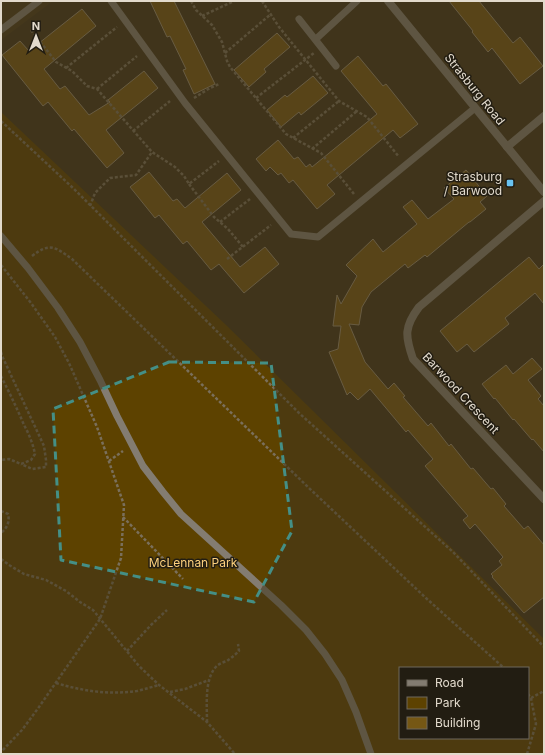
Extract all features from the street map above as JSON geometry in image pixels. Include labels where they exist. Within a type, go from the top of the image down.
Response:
[{"type":"street","name":"Strasburg Road","points":[[388,1],[544,192]]},
{"type":"street","points":[[507,147],[544,116]]},
{"type":"street","name":"Barwood Crescent","points":[[544,201],[419,307],[412,316],[407,330],[408,343],[413,358],[544,499]]},
{"type":"lane","points":[[1,30],[39,1]]},
{"type":"lane","points":[[111,1],[185,103],[291,234],[318,237],[475,108]]},
{"type":"lane","points":[[316,39],[357,1]]},
{"type":"lane","points":[[299,19],[336,66]]},
{"type":"lane","points":[[1,236],[58,308],[80,342],[143,466],[163,492],[181,514],[281,605],[306,630],[325,654],[342,680],[356,712],[371,754]]},
{"type":"path","points":[[191,1],[196,10],[212,25],[222,42],[230,67],[286,134],[321,153],[360,202]]},
{"type":"path","points":[[202,16],[234,1]]},
{"type":"path","points":[[262,1],[279,27],[339,101],[367,118],[406,165]]},
{"type":"path","points":[[225,53],[271,14]]},
{"type":"path","points":[[66,68],[125,21]]},
{"type":"path","points":[[31,30],[56,62],[72,71],[87,86],[97,90],[152,152],[175,167],[184,176],[214,217],[243,247]]},
{"type":"path","points":[[256,98],[321,47]]},
{"type":"path","points":[[97,90],[145,49]]},
{"type":"path","points":[[133,131],[170,101],[185,103],[219,84]]},
{"type":"path","points":[[294,138],[339,101]]},
{"type":"path","points":[[312,149],[357,111]]},
{"type":"path","points":[[1,121],[73,188],[299,414],[453,552],[544,647]]},
{"type":"path","points":[[90,206],[95,193],[110,178],[136,175],[152,152]]},
{"type":"path","points":[[189,184],[216,164],[226,154]]},
{"type":"path","points":[[220,222],[258,194]]},
{"type":"path","points":[[227,259],[278,219]]},
{"type":"path","points":[[23,262],[35,253],[48,247],[57,248],[72,259],[303,483],[427,599],[503,667]]},
{"type":"path","points":[[1,265],[35,309],[69,363],[97,427],[124,505],[121,558],[100,619],[22,730],[1,752]]},
{"type":"path","points":[[1,352],[44,446],[46,467],[32,469],[9,459],[1,460]]},
{"type":"path","points":[[1,376],[34,447],[35,454],[31,460],[21,464]]},
{"type":"path","points":[[109,461],[132,444]]},
{"type":"path","points":[[1,511],[8,514],[9,519],[6,529],[1,533]]},
{"type":"path","points":[[123,517],[183,579]]},
{"type":"path","points":[[1,559],[24,574],[46,580],[66,591],[93,610],[139,666],[160,685],[207,722],[234,754]]},
{"type":"path","points":[[127,651],[167,610]]},
{"type":"path","points":[[207,722],[208,680],[214,669],[219,664],[227,661],[239,651],[238,644]]},
{"type":"path","points":[[170,692],[185,689],[208,680]]},
{"type":"path","points":[[56,683],[82,690],[112,692],[137,691],[160,685]]},
{"type":"path","points":[[531,698],[544,691]]},
{"type":"path","points":[[527,754],[536,724],[531,698],[529,695]]},
{"type":"highlighted area","points":[[169,362],[271,363],[292,531],[254,602],[61,560],[53,409]]},
{"type":"shaded area","points":[[1,1],[53,1],[1,40]]},
{"type":"green space","name":"McLennan Park","points":[[1,112],[225,324],[544,639],[544,754],[1,754]]},
{"type":"building","points":[[150,1],[174,1],[215,84],[194,94],[183,70],[186,69],[170,36],[167,37]]},
{"type":"building","points":[[449,1],[479,1],[513,43],[520,37],[543,66],[520,84],[492,48],[488,52]]},
{"type":"building","points":[[82,9],[96,26],[44,69],[60,89],[65,86],[89,115],[110,102],[108,100],[144,71],[158,88],[106,130],[124,153],[107,168],[74,129],[72,131],[48,102],[43,106],[2,55],[20,41],[29,51]]},
{"type":"building","points":[[277,33],[290,47],[264,69],[266,72],[249,87],[234,70]]},
{"type":"building","points":[[358,56],[383,86],[386,84],[418,124],[400,138],[393,130],[327,185],[335,194],[317,209],[293,180],[289,183],[281,173],[278,175],[270,167],[266,171],[256,159],[278,140],[294,159],[298,157],[306,167],[310,164],[312,167],[377,114],[341,71]]},
{"type":"building","points":[[313,76],[328,93],[301,115],[299,112],[281,127],[267,110],[285,95],[287,97]]},
{"type":"building","points":[[466,170],[487,196],[480,202],[486,209],[427,257],[425,255],[408,268],[405,264],[371,292],[362,307],[359,325],[349,324],[365,362],[388,389],[394,383],[405,396],[403,397],[428,426],[431,423],[449,446],[451,444],[471,469],[473,468],[491,489],[493,488],[506,504],[504,506],[524,529],[528,526],[544,545],[544,597],[524,613],[492,577],[493,576],[491,574],[502,565],[499,561],[503,557],[475,524],[470,529],[463,520],[468,516],[425,466],[433,459],[408,430],[406,432],[370,389],[358,400],[350,392],[347,395],[329,352],[338,349],[341,326],[333,326],[337,295],[341,304],[357,276],[346,265],[373,239],[383,252],[417,224],[403,207],[412,200],[428,219],[454,199],[444,188]]},
{"type":"building","points":[[149,172],[173,201],[177,199],[185,208],[227,173],[241,190],[202,222],[240,267],[265,247],[279,264],[244,293],[219,264],[211,270],[187,241],[183,244],[159,215],[155,218],[130,187]]},
{"type":"building","points":[[529,257],[539,269],[544,264],[544,304],[535,293],[505,318],[509,324],[474,352],[467,344],[457,352],[440,331]]},
{"type":"building","points":[[532,358],[542,369],[528,380],[541,396],[538,399],[544,406],[544,452],[514,419],[513,420],[482,384],[506,365],[513,374]]},
{"type":"place","name":"Strasburg / Barwood","points":[[510,183]]}]
